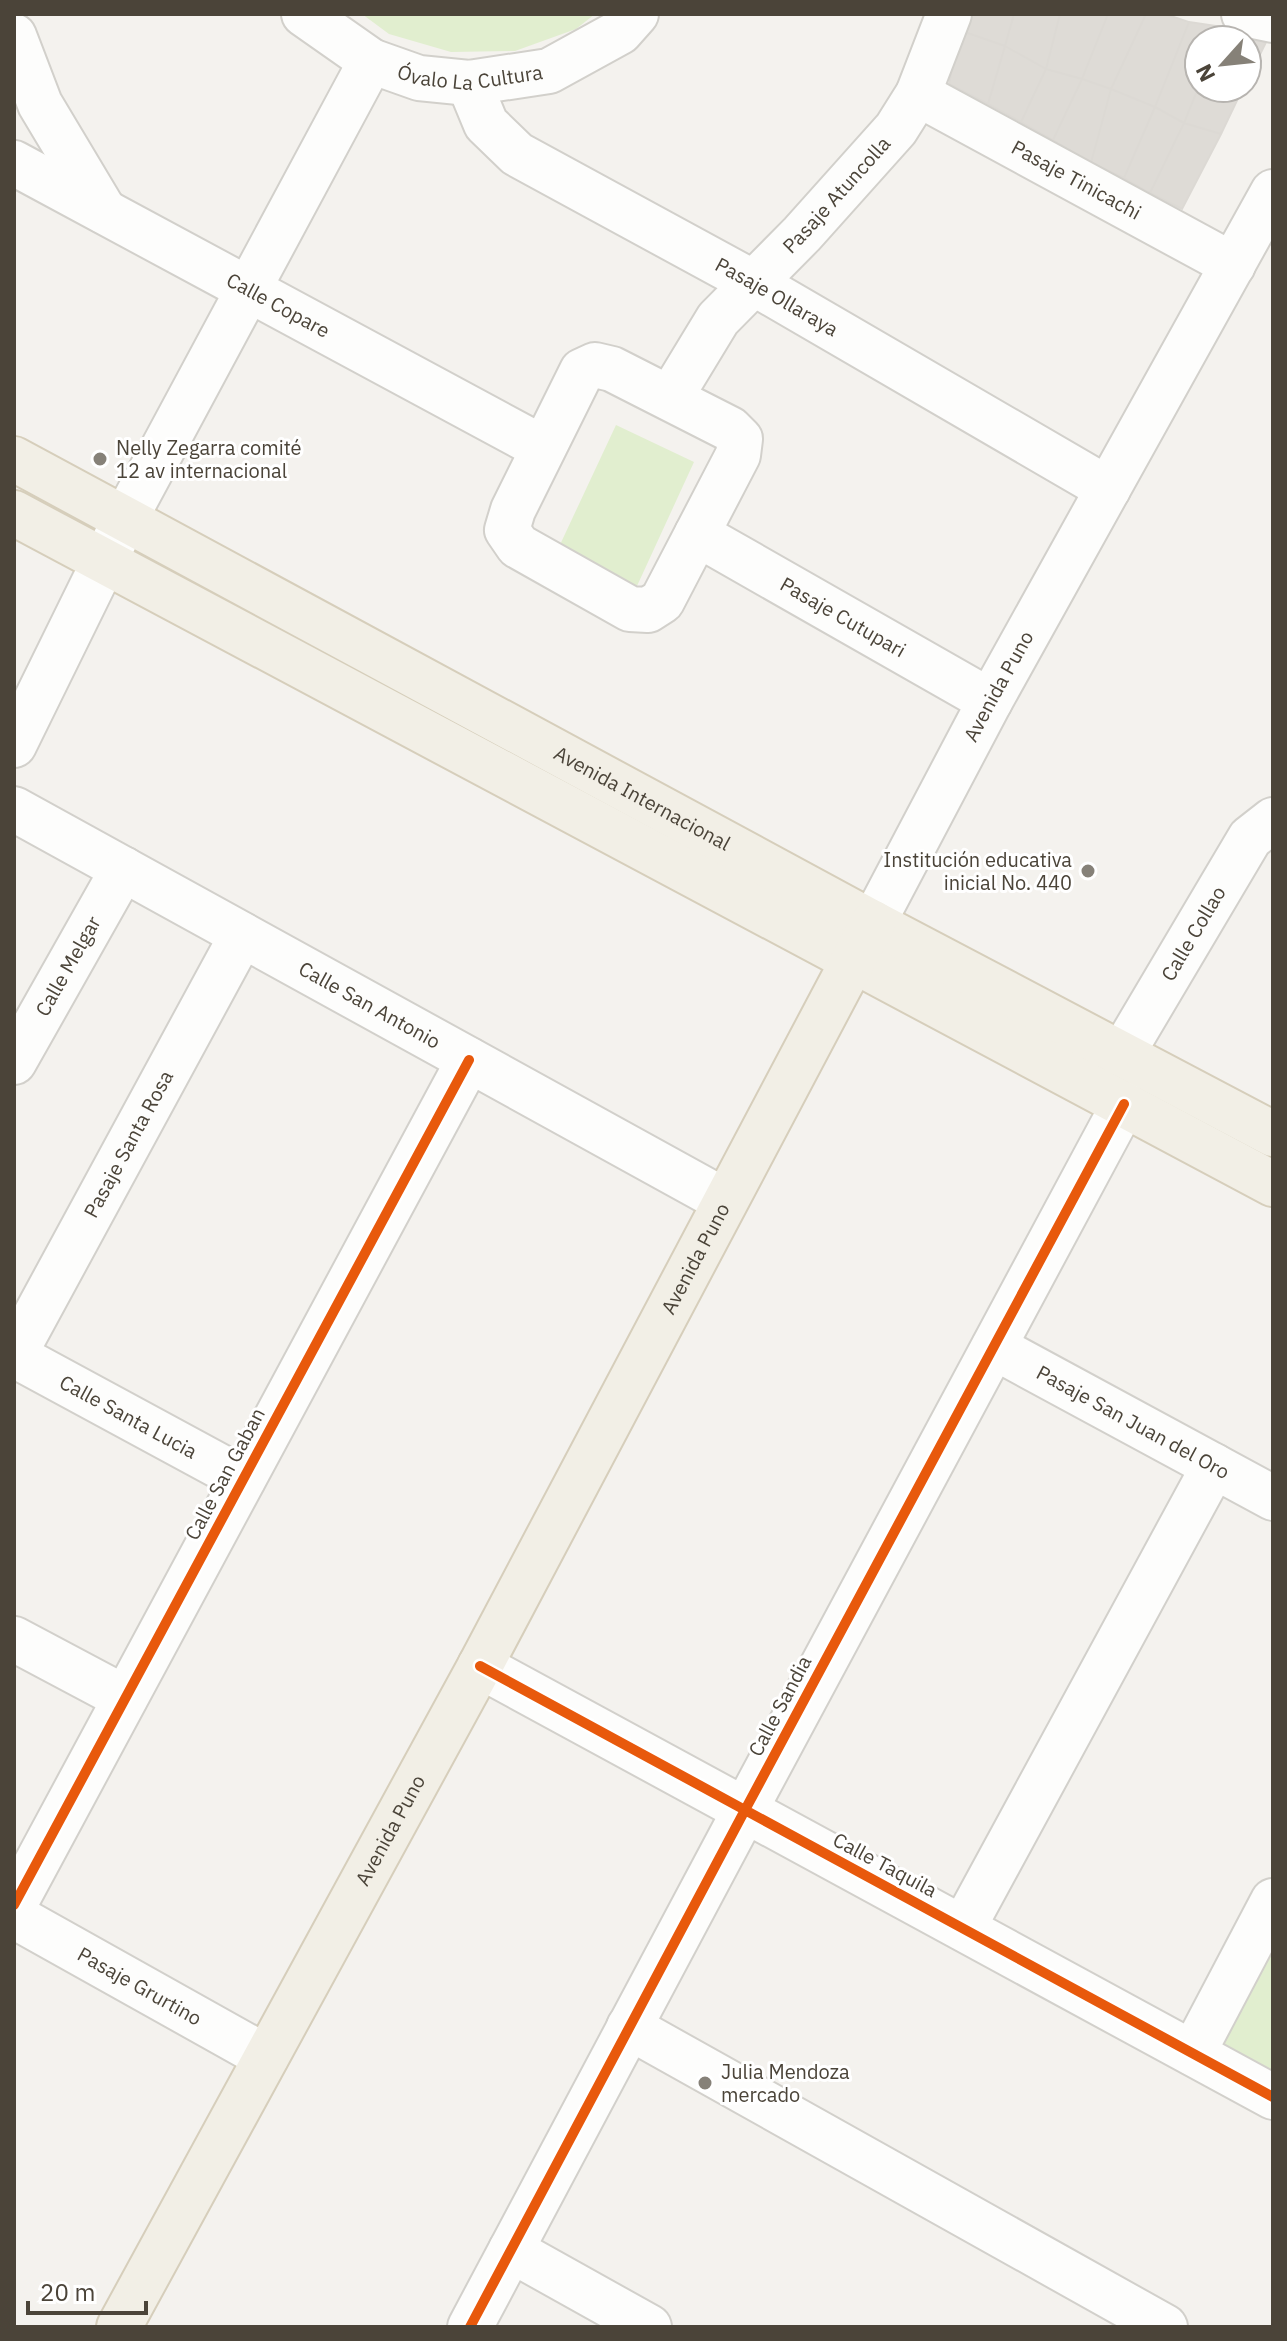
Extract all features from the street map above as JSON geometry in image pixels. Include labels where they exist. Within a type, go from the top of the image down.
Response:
[{"type":"main road","name":"Avenida Internacional","points":[[14,459],[125,519],[863,942],[1124,1104],[1273,1184]]},
{"type":"main road","name":"Avenida Internacional","points":[[14,513],[104,563],[863,942],[1122,1054],[1273,1134]]},
{"type":"main road","name":"Avenida Puno","points":[[119,2327],[480,1666],[863,942]]},
{"type":"street","name":"Óvalo La Cultura","points":[[304,14],[371,61],[419,78],[469,83],[549,71],[620,32],[636,14]]},
{"type":"street","name":"Pasaje Atuncolla","points":[[670,398],[718,319],[802,234],[896,129],[918,94],[949,14]]},
{"type":"street","points":[[1244,14],[1273,20]]},
{"type":"street","points":[[14,36],[40,104],[105,212]]},
{"type":"street","points":[[14,745],[125,519],[371,61]]},
{"type":"street","name":"Pasaje Ollaraya","points":[[469,83],[486,124],[517,154],[752,282],[1108,489]]},
{"type":"street","name":"Pasaje Tinicachi","points":[[918,94],[1233,265]]},
{"type":"street","name":"Calle Copare","points":[[14,163],[543,448]]},
{"type":"street","name":"Avenida Puno","points":[[863,942],[990,701],[1273,192]]},
{"type":"street","points":[[595,365],[612,369],[670,398],[730,429],[740,439],[738,455],[662,601],[648,610],[630,609],[518,546],[507,530],[513,510],[543,448],[582,371],[595,365]]},
{"type":"street","name":"Pasaje Cutupari","points":[[697,534],[990,701]]},
{"type":"street","name":"Calle San Antonio","points":[[14,809],[725,1201]]},
{"type":"street","name":"Calle Collao","points":[[1122,1054],[1250,838],[1273,820]]},
{"type":"street","name":"Calle Melgar","points":[[14,1062],[123,869]]},
{"type":"street","name":"Pasaje Santa Rosa","points":[[14,1355],[242,935]]},
{"type":"street","name":"Calle San Gaban","points":[[14,1905],[469,1060]]},
{"type":"street","name":"Calle Sandia","points":[[470,2327],[1124,1104]]},
{"type":"street","name":"Pasaje San Juan del Oro","points":[[994,1347],[1273,1498]]},
{"type":"street","name":"Calle Santa Lucia","points":[[14,1355],[243,1479]]},
{"type":"street","points":[[963,1928],[1214,1466]]},
{"type":"street","points":[[14,1639],[125,1698]]},
{"type":"street","name":"Calle Taquila","points":[[480,1666],[1273,2097]]},
{"type":"street","points":[[1193,2053],[1273,1901]]},
{"type":"street","name":"Pasaje Grurtino","points":[[14,1916],[266,2057]]},
{"type":"street","points":[[629,2027],[1165,2327]]},
{"type":"street","points":[[511,2250],[649,2327]]},
{"type":"green space","points":[[362,14],[595,14],[576,29],[515,51],[451,52],[389,34]]},
{"type":"green space","points":[[616,425],[694,462],[637,586],[558,549]]},
{"type":"green space","points":[[1273,1949],[1273,2078],[1219,2048]]},
{"type":"building","points":[[965,14],[1014,14],[1005,46],[959,30]]},
{"type":"building","points":[[1014,14],[1060,14],[1046,69],[1005,46]]},
{"type":"building","points":[[1060,14],[1108,14],[1082,79],[1046,69]]},
{"type":"building","points":[[1108,14],[1146,14],[1111,89],[1082,79]]},
{"type":"building","points":[[1146,14],[1165,14],[1189,22],[1183,24],[1183,37],[1155,107],[1111,89]]},
{"type":"building","points":[[959,30],[1005,46],[988,104],[949,84]]},
{"type":"building","points":[[1183,37],[1183,104],[1192,104],[1184,123],[1155,107]]},
{"type":"building","points":[[1005,46],[1046,69],[1021,122],[988,104]]},
{"type":"building","points":[[1046,69],[1082,79],[1053,140],[1021,122]]},
{"type":"building","points":[[1082,79],[1111,89],[1091,163],[1053,140]]},
{"type":"building","points":[[1111,89],[1155,107],[1124,178],[1091,163]]},
{"type":"building","points":[[1192,104],[1235,104],[1221,134],[1184,123]]},
{"type":"building","points":[[1155,107],[1184,123],[1150,193],[1124,178]]},
{"type":"building","points":[[1184,123],[1221,134],[1182,209],[1150,193]]},
{"type":"cycle path","points":[[14,1905],[469,1060]]},
{"type":"cycle path","points":[[470,2327],[1124,1104]]},
{"type":"cycle path","points":[[480,1666],[1273,2097]]},
{"type":"place","name":"Nelly Zegarra comité 12 av internacional","points":[[100,459]]},
{"type":"place","name":"Institución educativa inicial No. 440","points":[[1088,871]]},
{"type":"place","name":"Julia Mendoza mercado","points":[[705,2083]]}]
